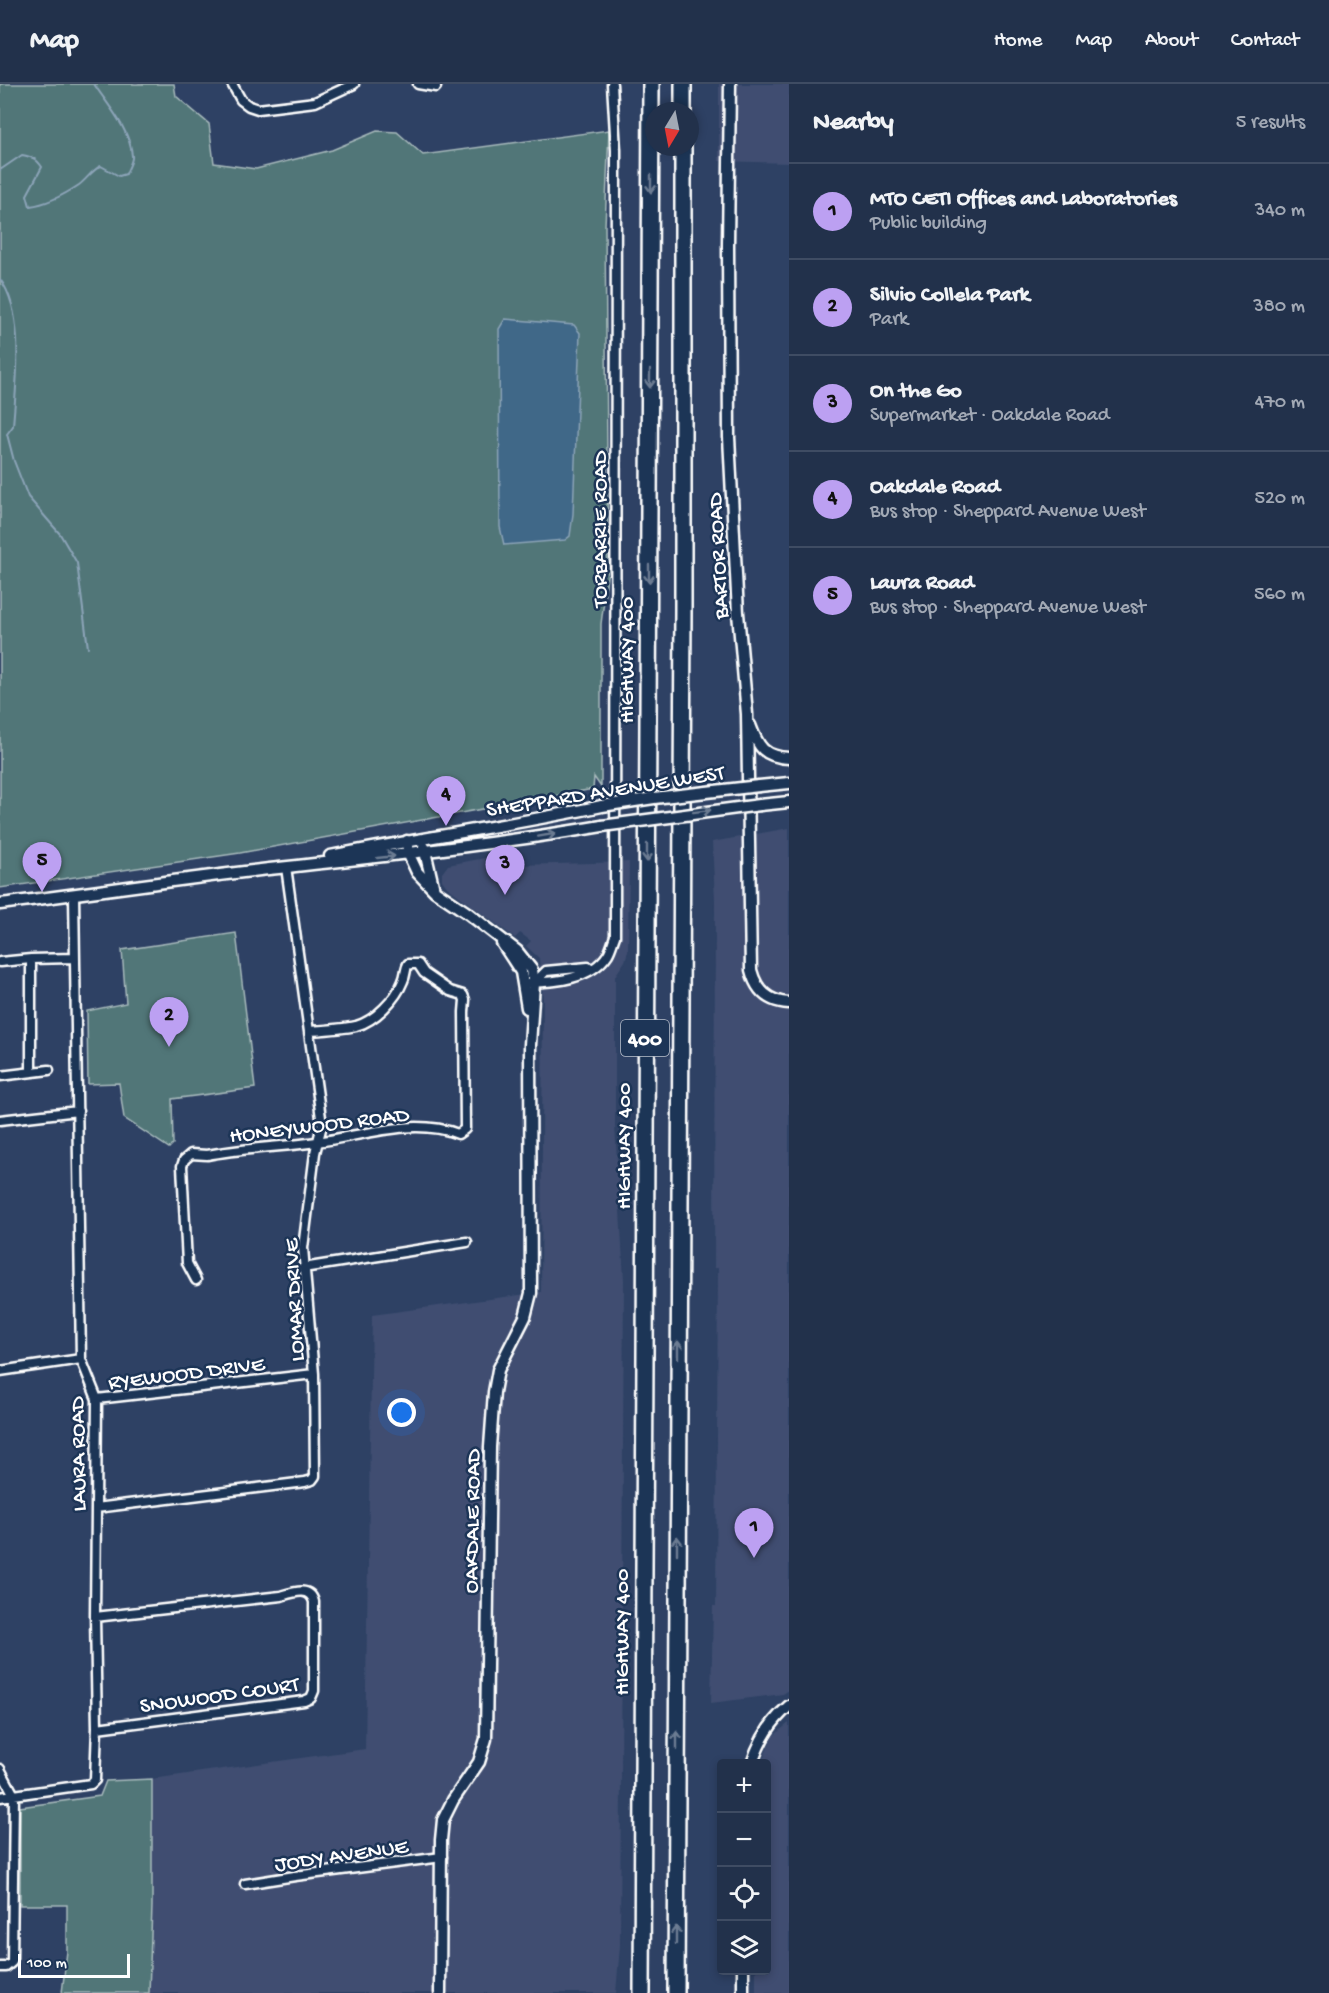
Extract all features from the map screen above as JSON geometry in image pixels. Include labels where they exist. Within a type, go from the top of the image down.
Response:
[{"type":"highway","name":"HIGHWAY 400","points":[[642,1993],[651,84]]},
{"type":"highway","points":[[683,84],[683,102]]},
{"type":"highway","name":"400","points":[[676,1993],[683,156]]},
{"type":"street","points":[[232,84],[241,100],[258,110],[315,102],[354,84]]},
{"type":"street","points":[[418,84],[436,87]]},
{"type":"street","name":"TORBARRIE ROAD","points":[[529,983],[575,978],[594,967],[607,955],[615,936],[616,150],[612,84]]},
{"type":"street","name":"BARTOR ROAD","points":[[730,84],[729,437],[738,613],[747,714],[751,970],[754,982],[761,992],[771,999],[789,1003]]},
{"type":"street","points":[[747,714],[754,738],[763,751],[774,757],[789,758]]},
{"type":"street","name":"SHEPPARD AVENUE WEST","points":[[286,867],[421,838],[602,806],[789,783]]},
{"type":"street","name":"SHEPPARD AVENUE WEST","points":[[0,904],[286,867],[409,855],[602,826],[789,802]]},
{"type":"street","points":[[421,838],[435,891]]},
{"type":"street","name":"OAKDALE ROAD","points":[[407,841],[409,855],[417,872],[435,891],[496,935],[529,983],[531,1045],[531,1293],[525,1317],[498,1370],[494,1392],[490,1447],[486,1739],[479,1762],[453,1800],[443,1820],[440,1993]]},
{"type":"street","name":"LOMAR DRIVE","points":[[96,1508],[312,1480],[316,1469],[314,1374],[303,1248],[322,1125],[286,867]]},
{"type":"street","name":"LAURA ROAD","points":[[14,1795],[91,1784],[94,1780],[97,1728],[95,1617],[98,1399],[81,1359],[74,895]]},
{"type":"street","points":[[0,962],[32,958],[74,958]]},
{"type":"street","points":[[31,1072],[32,958]]},
{"type":"street","name":"HONEYWOOD ROAD","points":[[196,1281],[187,1263],[182,1166],[184,1160],[191,1154],[207,1155],[318,1142],[400,1128],[442,1129],[458,1134],[465,1129],[465,1000],[463,995],[450,991],[424,973],[418,964],[407,965],[405,979],[394,996],[377,1014],[366,1021],[357,1025],[310,1031]]},
{"type":"street","points":[[0,1076],[49,1070]]},
{"type":"street","points":[[0,1120],[78,1112]]},
{"type":"street","points":[[303,1268],[467,1242]]},
{"type":"street","points":[[0,1371],[81,1359]]},
{"type":"street","name":"RYEWOOD DRIVE","points":[[98,1399],[314,1374]]},
{"type":"street","name":"SNOWOOD COURT","points":[[95,1617],[301,1592],[308,1592],[312,1595],[314,1602],[314,1691],[310,1698],[304,1701],[97,1728]]},
{"type":"street","points":[[754,1759],[762,1738],[789,1706]]},
{"type":"street","points":[[0,1769],[14,1795],[12,1962],[6,1968],[0,1967]]},
{"type":"street","points":[[0,1797],[14,1795]]},
{"type":"street","name":"JODY AVENUE","points":[[245,1884],[442,1857]]},
{"type":"street","points":[[743,1993],[744,1975]]},
{"type":"shaded area","points":[[719,84],[789,84],[789,163],[719,161]]},
{"type":"shaded area","points":[[505,319],[574,325],[580,333],[573,514],[570,536],[565,540],[504,545],[500,527],[499,329]]},
{"type":"shaded area","points":[[789,828],[789,1690],[783,1694],[711,1703],[713,1606],[716,1606],[718,1268],[714,1268],[715,899],[712,842]]},
{"type":"shaded area","points":[[516,852],[518,865],[629,862],[628,951],[625,961],[615,976],[615,1125],[624,1280],[620,1946],[616,1993],[149,1993],[152,1779],[365,1749],[372,1315],[541,1292],[543,1000],[539,958],[526,946],[531,941],[520,933],[515,938],[447,887],[442,880],[442,873],[448,865]]},
{"type":"shaded area","points":[[789,1723],[789,1993],[756,1993],[756,1975],[771,1975],[771,1759],[763,1759],[773,1736]]},
{"type":"green space","points":[[0,84],[174,84],[176,96],[209,124],[214,163],[256,169],[332,150],[377,131],[397,132],[423,155],[609,130],[605,226],[608,569],[601,624],[601,787],[594,777],[593,789],[240,853],[0,888]]},
{"type":"green space","points":[[236,933],[255,1088],[172,1099],[173,1144],[169,1148],[124,1118],[119,1083],[88,1084],[87,1011],[126,1003],[122,950]]},
{"type":"green space","points":[[152,1779],[149,1993],[62,1993],[67,1951],[67,1905],[20,1905],[20,1807],[100,1796],[106,1781]]},
{"type":"waterway","points":[[0,170],[22,155],[34,158],[40,164],[42,167],[27,195],[30,206],[49,201],[67,192],[101,166],[119,176],[126,174],[132,158],[131,147],[118,118],[94,84]]},
{"type":"waterway","points":[[0,279],[13,311],[17,350],[13,426],[7,434],[14,461],[28,497],[60,534],[77,563],[88,648]]},
{"type":"place","name":"Oakdale Road","points":[[446,826]]},
{"type":"place","name":"Laura Road","points":[[42,892]]},
{"type":"place","name":"On the Go","points":[[505,895]]},
{"type":"place","name":"Silvio Collela Park","points":[[169,1047]]},
{"type":"place","name":"MTO CETI Offices and Laboratories","points":[[754,1558]]}]
